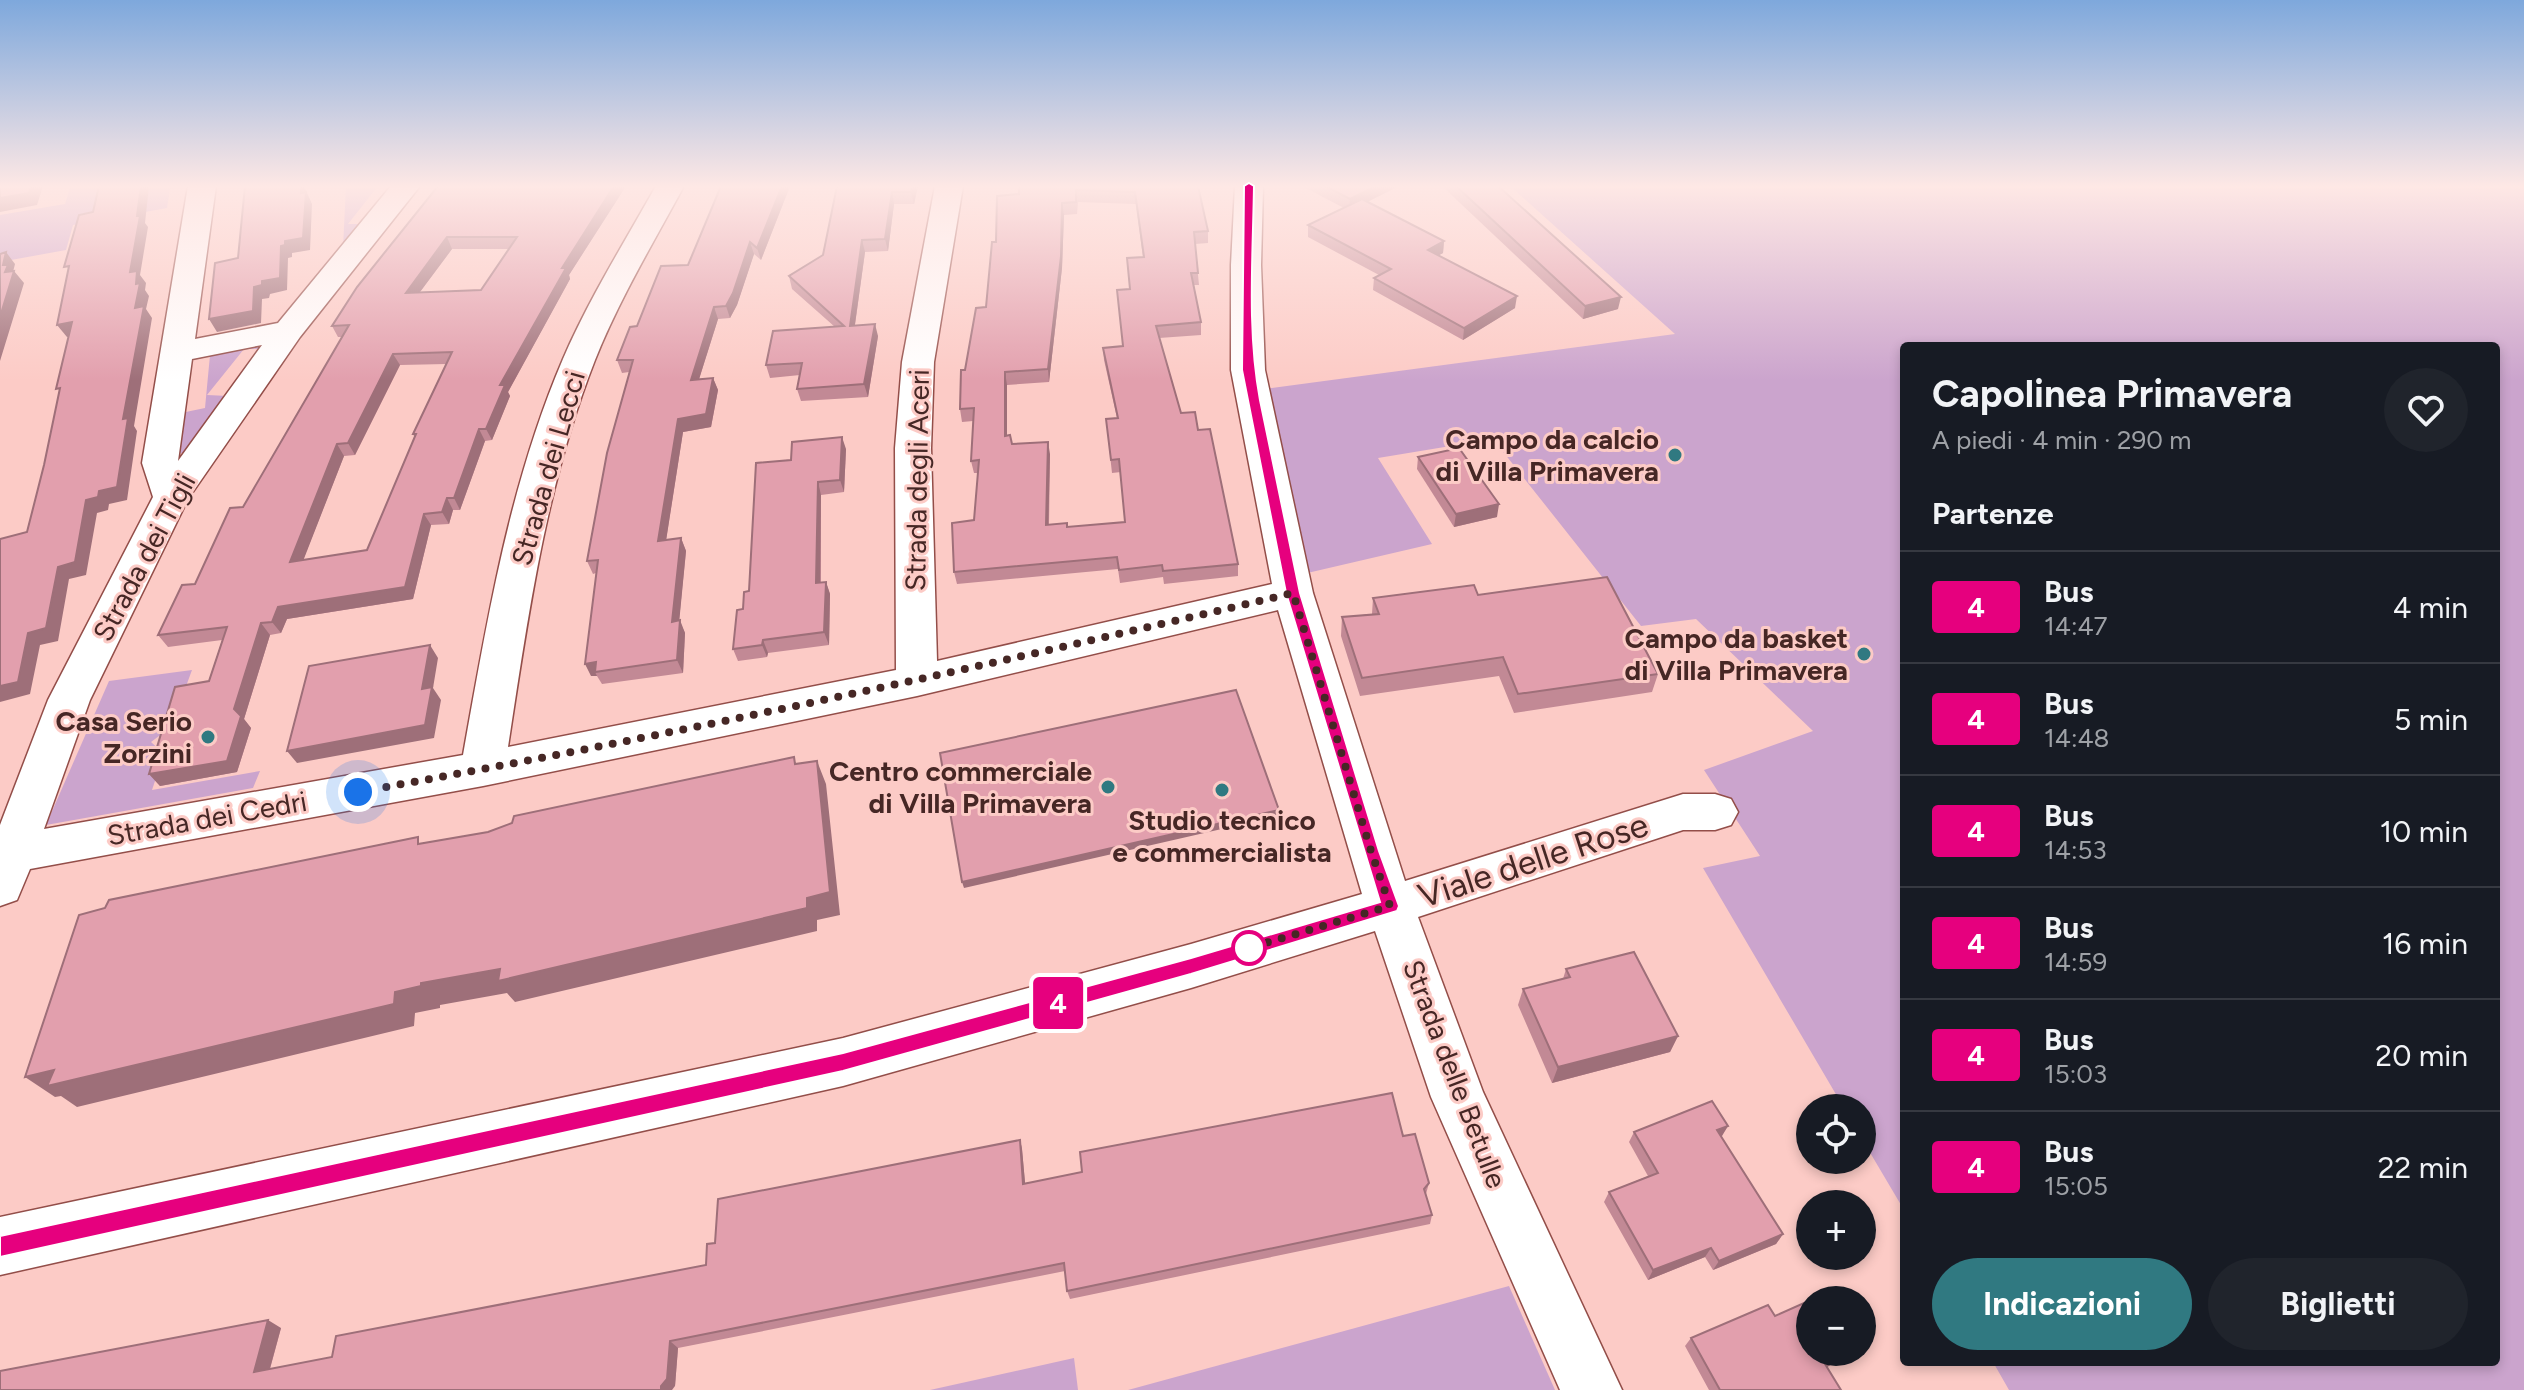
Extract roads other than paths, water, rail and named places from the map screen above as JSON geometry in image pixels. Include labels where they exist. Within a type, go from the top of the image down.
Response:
[{"type":"street","points":[[171,497],[160,463],[192,251]]},
{"type":"street","name":"Strada dei Tigli","points":[[6,869],[69,700],[171,497],[289,330],[353,251]]},
{"type":"street","name":"Strada dei Lecci","points":[[483,769],[512,593],[549,445],[579,360],[636,251]]},
{"type":"street","name":"Strada degli Aceri","points":[[917,681],[913,448],[918,362],[938,251]]},
{"type":"street","name":"Strada delle Betulle","points":[[1247,251],[1248,370],[1293,593],[1371,851],[1458,1097],[1591,1390]]},
{"type":"street","points":[[175,353],[289,330]]},
{"type":"street","name":"Strada dei Cedri","points":[[6,869],[917,681],[1293,593]]},
{"type":"street","name":"Viale delle Rose","points":[[0,1246],[843,1062],[1191,966],[1683,812],[1715,812]]},
{"type":"place","name":"Campo da calcio di Villa Primavera","points":[[1675,455]]},
{"type":"place","name":"Campo da basket di Villa Primavera","points":[[1864,654]]},
{"type":"place","name":"Casa Serio Zorzini","points":[[208,737]]},
{"type":"place","name":"Centro commerciale di Villa Primavera","points":[[1108,787]]},
{"type":"place","name":"Studio tecnico e commercialista","points":[[1222,790]]}]
